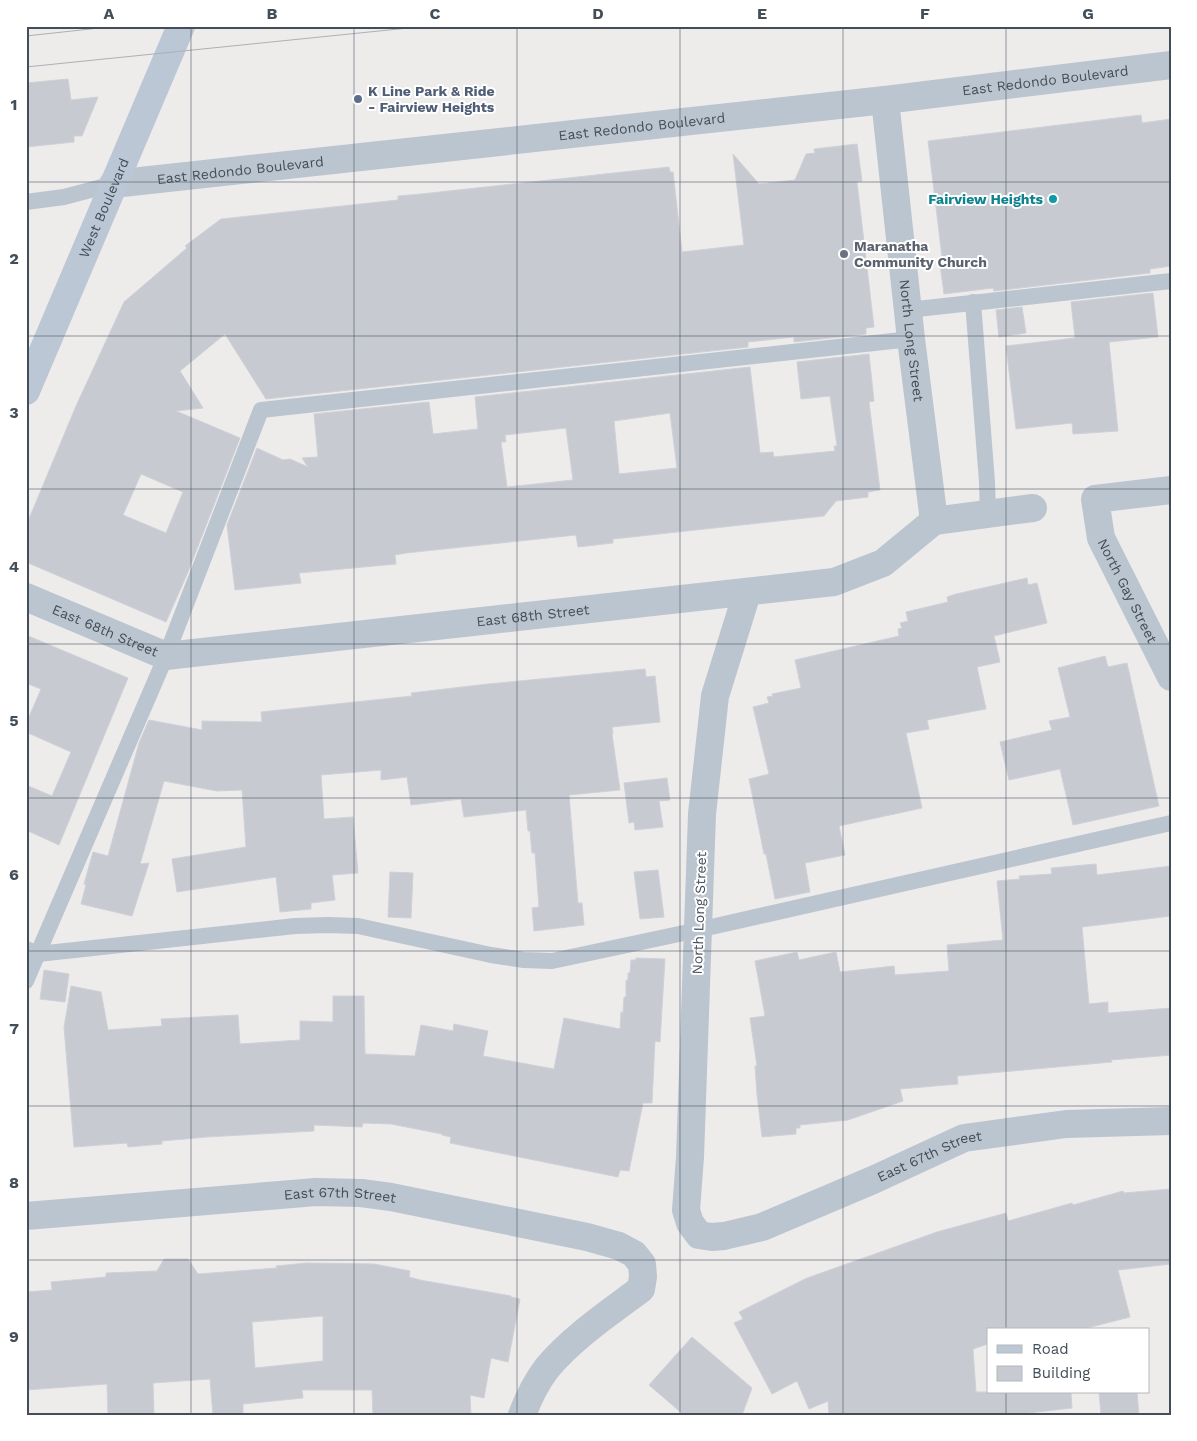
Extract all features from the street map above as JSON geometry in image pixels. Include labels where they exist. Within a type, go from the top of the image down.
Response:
[{"type":"main road","name":"West Boulevard","points":[[26,391],[181,26]]},
{"type":"street","name":"East Redondo Boulevard","points":[[113,184],[885,100],[1171,65]]},
{"type":"street","name":"North Long Street","points":[[885,100],[934,521]]},
{"type":"street","name":"North Gay Street","points":[[1171,490],[1095,499],[1101,538],[1171,678]]},
{"type":"street","points":[[934,521],[1033,508]]},
{"type":"street","name":"East 68th Street","points":[[26,597],[166,656],[834,582],[883,563],[934,521]]},
{"type":"street","name":"North Long Street","points":[[699,1235],[690,1223],[686,1203],[690,1157],[702,814],[715,696],[747,592]]},
{"type":"street","name":"East 67th Street","points":[[699,1235],[712,1237],[750,1231],[762,1227],[873,1180],[964,1138],[1066,1124],[1171,1121]]},
{"type":"street","name":"East 67th Street","points":[[26,1216],[316,1192],[361,1193],[587,1237],[619,1246],[634,1254],[642,1264],[643,1277],[641,1289],[573,1342],[547,1368],[527,1402],[522,1415]]},
{"type":"lane","points":[[26,202],[64,197],[113,184]]},
{"type":"lane","points":[[908,310],[1171,281]]},
{"type":"lane","points":[[973,302],[988,514]]},
{"type":"lane","points":[[26,981],[32,952],[166,656],[261,410],[912,338]]},
{"type":"lane","points":[[32,952],[328,924],[358,926],[491,955],[524,960],[552,961],[698,930],[1171,823]]},
{"type":"building","points":[[68,79],[71,100],[98,97],[82,136],[74,136],[74,142],[26,147],[26,83]]},
{"type":"building","name":"Fairview Heights","points":[[1141,115],[1142,123],[1171,119],[1171,266],[1150,269],[1150,273],[994,291],[993,288],[944,294],[939,257],[942,257],[928,141]]},
{"type":"building","points":[[857,144],[862,181],[857,182],[874,327],[866,328],[866,334],[794,342],[794,337],[748,342],[748,347],[266,399],[225,334],[180,371],[203,408],[176,411],[240,438],[188,572],[166,622],[26,562],[26,526],[76,406],[124,302],[187,248],[185,246],[221,219],[398,200],[398,196],[669,167],[670,172],[673,172],[682,252],[744,245],[733,154],[759,184],[795,180],[806,154],[815,153],[814,149]],"holes":[[[141,474],[183,492],[166,533],[123,515]]]},
{"type":"building","points":[[1153,293],[1158,337],[1109,342],[1118,431],[1073,434],[1072,423],[1016,429],[1006,346],[1075,338],[1071,302]]},
{"type":"building","points":[[1022,307],[1026,333],[999,337],[996,310]]},
{"type":"building","points":[[869,354],[874,401],[869,402],[880,490],[868,492],[868,497],[836,501],[824,516],[613,539],[613,543],[578,547],[576,535],[406,553],[395,555],[396,564],[299,573],[301,583],[235,590],[227,525],[257,448],[283,460],[290,459],[308,467],[302,458],[318,457],[314,414],[429,402],[433,434],[478,429],[475,397],[750,367],[760,453],[773,452],[774,457],[835,451],[834,446],[837,446],[830,396],[801,399],[797,362]],"holes":[[[670,413],[677,468],[619,474],[614,421]],[[566,428],[573,480],[507,487],[501,442],[506,442],[505,435]]]},
{"type":"building","points":[[1027,578],[1028,585],[1037,583],[1047,623],[994,636],[1000,662],[977,667],[986,709],[927,720],[929,729],[906,733],[922,808],[839,826],[845,855],[805,863],[810,892],[775,899],[749,779],[769,774],[753,707],[769,703],[767,697],[773,696],[772,694],[801,688],[795,660],[899,636],[898,629],[902,628],[900,623],[908,621],[906,612],[948,602],[947,597],[956,594]]},
{"type":"building","points":[[26,635],[128,678],[59,845],[26,830],[26,785],[52,796],[71,752],[26,732],[26,724],[41,689],[26,683]]},
{"type":"building","points":[[1105,656],[1108,667],[1127,663],[1159,806],[1073,825],[1060,769],[1009,780],[1000,742],[1052,730],[1049,721],[1070,717],[1058,668]]},
{"type":"building","points":[[645,669],[646,677],[655,676],[660,722],[612,727],[620,790],[569,795],[578,903],[582,903],[584,925],[534,931],[532,908],[539,907],[535,853],[532,853],[526,810],[464,817],[461,799],[411,805],[407,777],[381,780],[381,770],[321,775],[324,819],[353,817],[358,873],[332,875],[335,900],[311,903],[311,909],[280,912],[276,877],[177,892],[172,859],[246,847],[242,790],[217,791],[164,781],[140,864],[149,863],[132,916],[81,904],[86,885],[84,884],[93,852],[108,856],[139,743],[149,720],[202,730],[202,721],[262,722],[261,712],[412,696],[411,693],[488,684]]},
{"type":"building","points":[[667,778],[670,800],[659,801],[663,827],[635,830],[634,822],[629,823],[624,783]]},
{"type":"building","points":[[1096,864],[1097,875],[1171,866],[1171,916],[1082,927],[1089,1004],[1108,1002],[1108,1013],[1171,1008],[1171,1055],[957,1076],[958,1084],[900,1089],[903,1101],[848,1120],[800,1125],[800,1128],[796,1128],[796,1134],[762,1137],[755,1066],[757,1066],[750,1018],[765,1016],[755,961],[797,952],[799,960],[836,952],[840,972],[894,966],[895,975],[949,971],[947,945],[1003,940],[997,881],[1020,879],[1019,876],[1052,874],[1051,868]]},
{"type":"building","points":[[658,870],[664,917],[640,919],[634,872]]},
{"type":"building","points":[[390,872],[413,873],[411,918],[388,917]]},
{"type":"building","points":[[636,958],[665,959],[660,1042],[655,1041],[652,1103],[643,1103],[629,1171],[620,1170],[618,1177],[450,1143],[451,1137],[442,1134],[391,1124],[363,1123],[362,1127],[314,1125],[314,1131],[207,1137],[162,1141],[162,1144],[128,1147],[127,1143],[74,1147],[64,1027],[71,986],[101,992],[108,1030],[162,1026],[161,1019],[238,1015],[240,1044],[300,1040],[300,1021],[333,1022],[333,996],[364,996],[365,1054],[415,1056],[421,1025],[453,1031],[454,1024],[488,1031],[483,1056],[554,1069],[564,1018],[620,1029],[621,1012],[623,1013],[624,997],[626,997],[626,980],[628,980],[628,973],[630,973],[631,960],[636,960]]},
{"type":"building","points":[[44,970],[69,974],[65,1002],[40,999]]},
{"type":"building","points":[[1171,1189],[1171,1264],[1118,1270],[1130,1317],[1087,1328],[987,1328],[987,1344],[973,1349],[976,1392],[987,1392],[987,1394],[1071,1394],[1072,1408],[1028,1413],[1028,1415],[829,1415],[828,1401],[809,1409],[797,1381],[772,1394],[734,1323],[743,1319],[739,1312],[807,1278],[937,1232],[1006,1213],[1008,1221],[1072,1203],[1073,1205],[1123,1191],[1124,1193]]},
{"type":"building","points":[[164,1259],[188,1259],[198,1274],[277,1268],[276,1266],[307,1263],[374,1264],[410,1271],[409,1277],[420,1280],[520,1299],[508,1362],[491,1358],[484,1398],[470,1395],[471,1415],[373,1415],[372,1390],[302,1390],[303,1398],[243,1404],[243,1414],[213,1415],[210,1379],[153,1383],[154,1415],[108,1415],[107,1384],[26,1390],[26,1292],[52,1290],[51,1282],[106,1277],[106,1273],[157,1271]],"holes":[[[323,1316],[323,1361],[255,1368],[252,1322]]]},
{"type":"building","points":[[692,1337],[752,1388],[742,1415],[684,1415],[649,1385]]},
{"type":"building","points":[[1099,1394],[1137,1394],[1139,1415],[1101,1415]]},
{"type":"tram line","points":[[26,36],[118,26]]},
{"type":"tram line","points":[[26,67],[428,26]]},
{"type":"place","name":"K Line Park & Ride - Fairview Heights","points":[[358,99]]},
{"type":"place","name":"Fairview Heights","points":[[1053,199]]},
{"type":"place","name":"Maranatha Community Church","points":[[844,254]]}]
